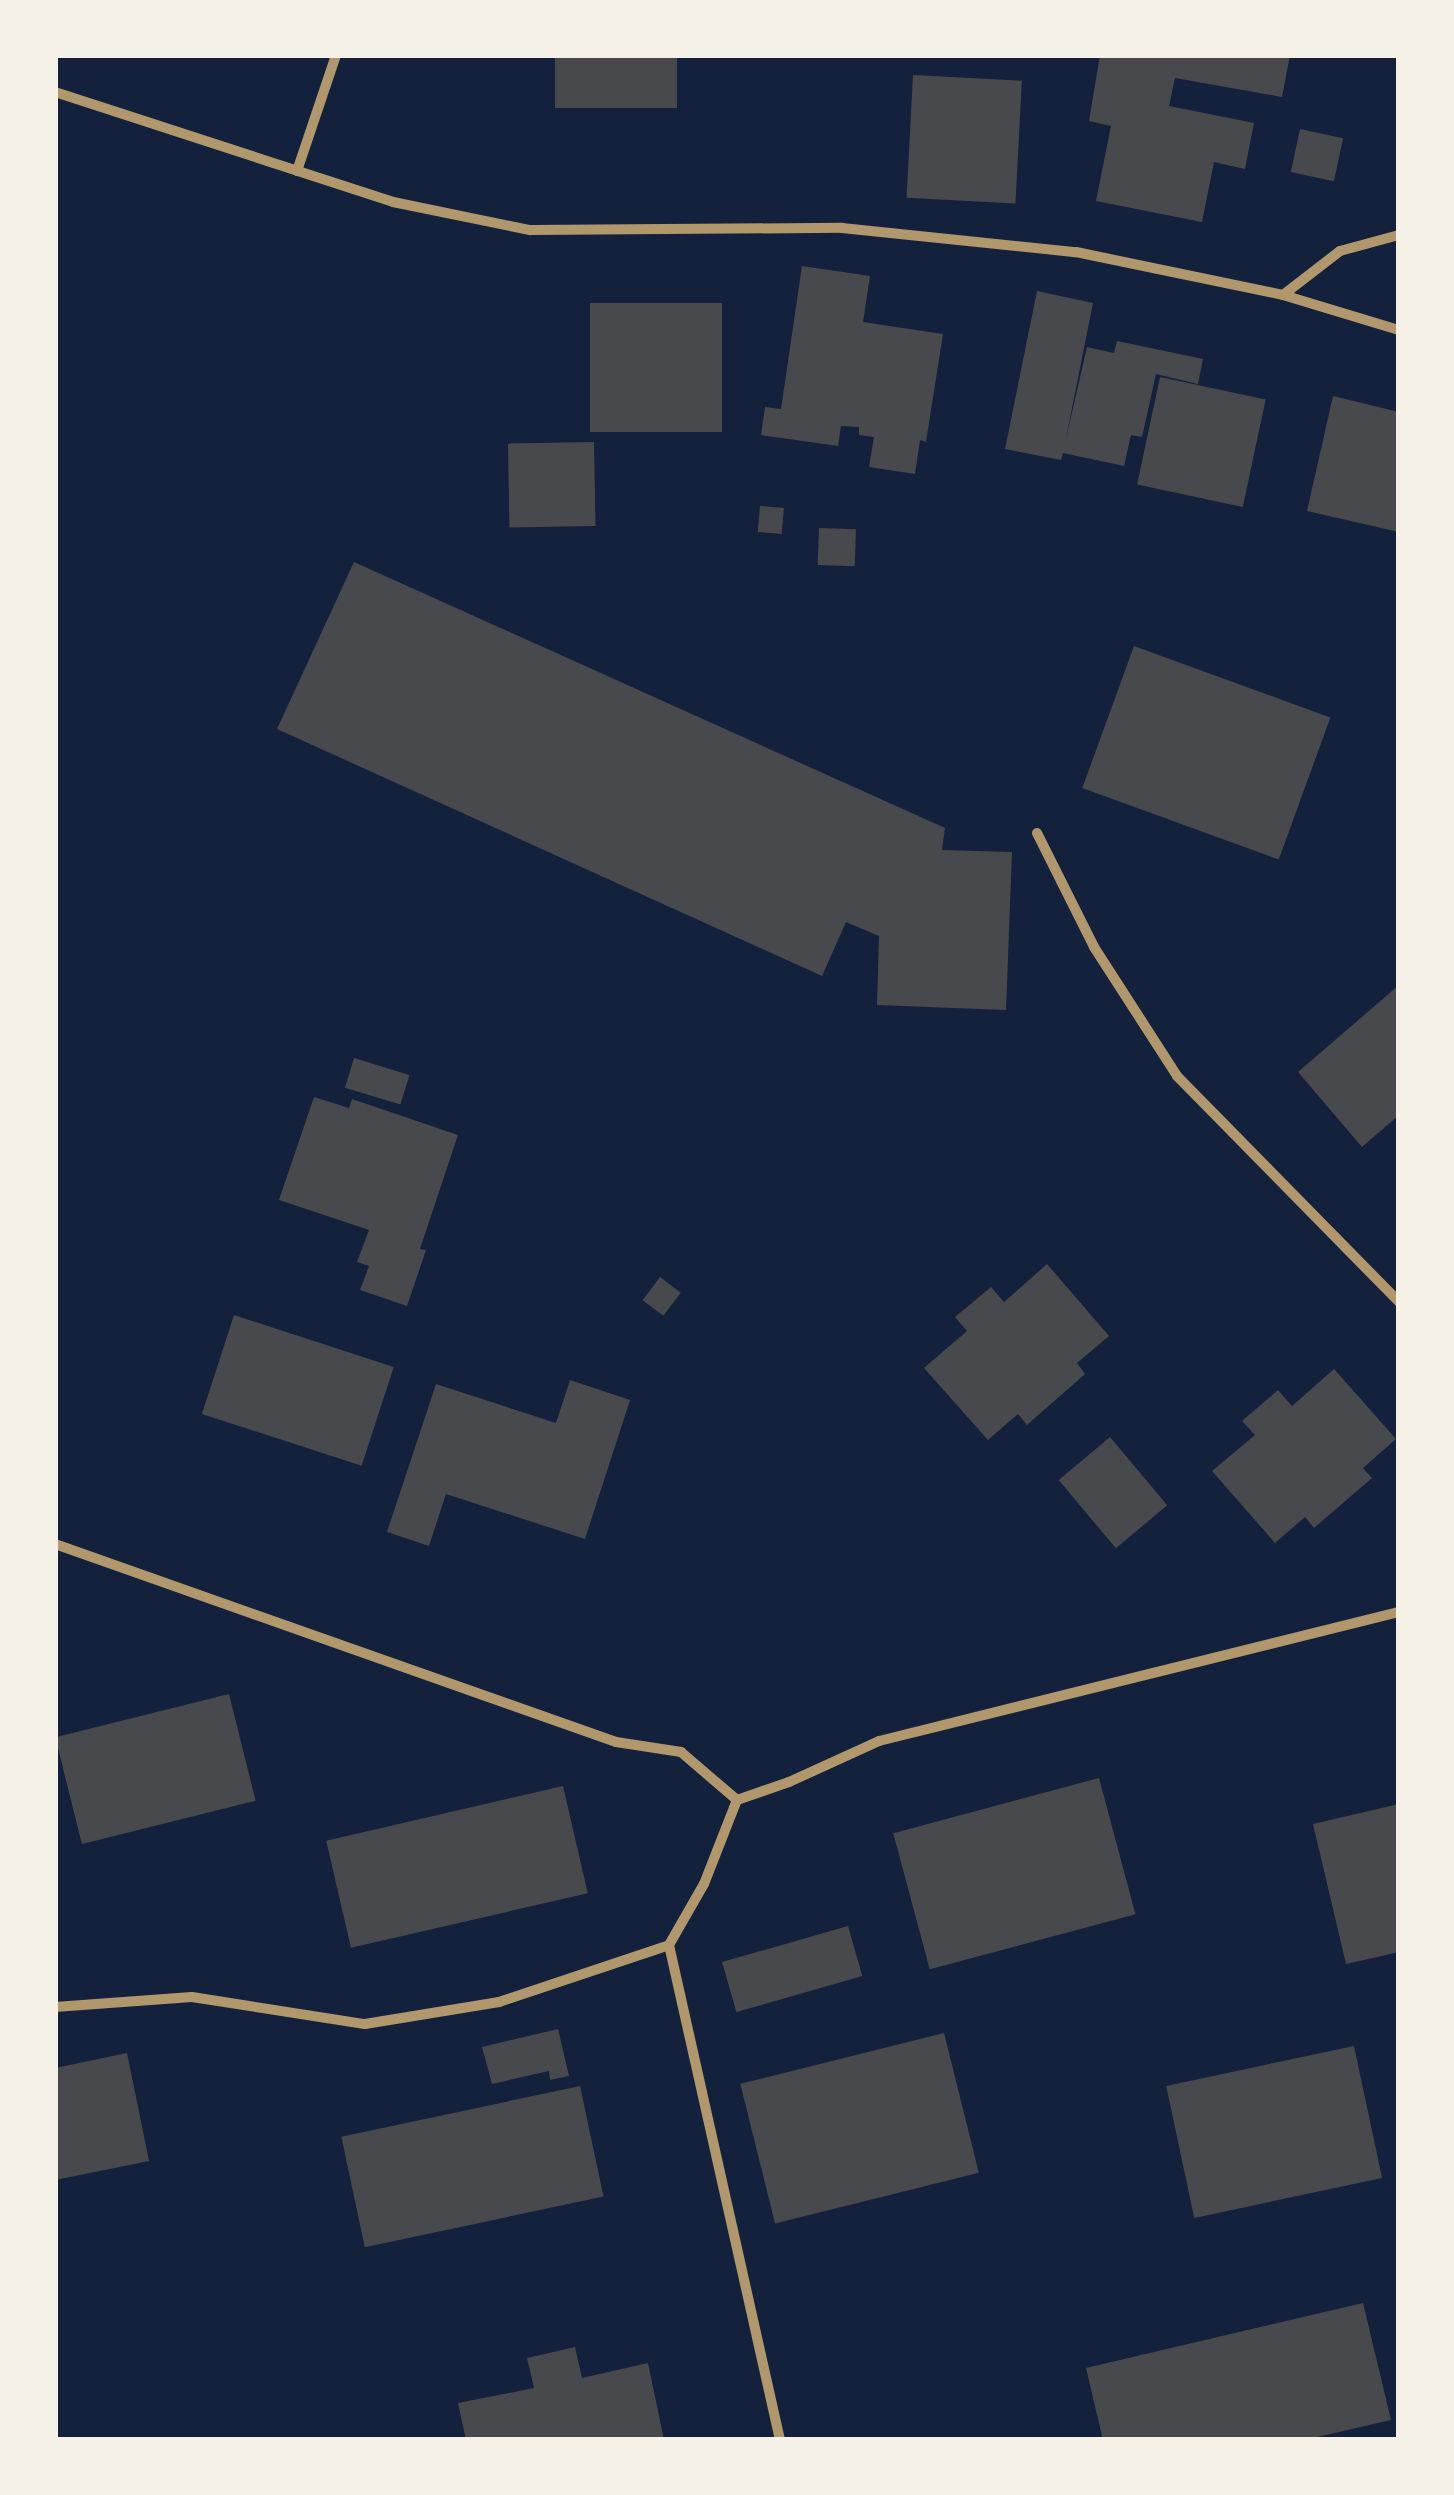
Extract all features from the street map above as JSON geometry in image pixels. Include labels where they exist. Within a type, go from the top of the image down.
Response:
[{"type":"street","points":[[298,171],[336,55]]},
{"type":"street","points":[[55,92],[393,202],[530,230],[842,228],[1076,252],[1282,295],[1399,330]]},
{"type":"street","points":[[1282,295],[1340,251],[1399,235]]},
{"type":"street","points":[[1037,833],[1094,947],[1177,1076],[1399,1302]]},
{"type":"street","points":[[55,1544],[616,1742],[681,1752],[736,1800]]},
{"type":"street","points":[[736,1800],[788,1782],[879,1741],[1399,1612]]},
{"type":"street","points":[[55,2006],[192,1996],[365,2024],[498,2002],[669,1945],[704,1884],[736,1800]]},
{"type":"street","points":[[669,1945],[780,2440]]},
{"type":"building","points":[[555,55],[677,55],[677,108],[555,108]]},
{"type":"building","points":[[1100,55],[1290,55],[1282,97],[1175,78],[1169,106],[1254,123],[1245,169],[1214,162],[1202,222],[1096,201],[1111,126],[1089,121]]},
{"type":"building","points":[[913,75],[1022,81],[1015,204],[907,198]]},
{"type":"building","points":[[1300,129],[1343,138],[1334,181],[1291,172]]},
{"type":"building","points":[[802,266],[870,276],[863,322],[943,334],[926,442],[920,440],[915,474],[869,467],[874,437],[859,435],[859,427],[841,426],[838,446],[761,435],[765,407],[781,409]]},
{"type":"building","points":[[1037,291],[1093,303],[1065,443],[1087,347],[1114,353],[1117,341],[1203,359],[1198,384],[1156,374],[1142,437],[1131,435],[1124,466],[1063,453],[1061,460],[1005,449]]},
{"type":"building","points":[[590,303],[722,303],[722,432],[590,432]]},
{"type":"building","points":[[1160,377],[1266,399],[1243,507],[1137,485]]},
{"type":"building","points":[[1333,396],[1399,412],[1399,532],[1307,511]]},
{"type":"building","points":[[594,442],[595,526],[509,527],[508,444]]},
{"type":"building","points":[[760,506],[784,508],[782,534],[758,532]]},
{"type":"building","points":[[819,528],[856,529],[855,566],[818,565]]},
{"type":"building","points":[[354,562],[945,828],[942,850],[1012,852],[1006,1010],[877,1005],[879,936],[846,922],[822,976],[277,729]]},
{"type":"building","points":[[1134,646],[1330,717],[1279,859],[1082,788]]},
{"type":"building","points":[[1399,985],[1399,1115],[1362,1147],[1298,1072]]},
{"type":"building","points":[[354,1058],[409,1075],[400,1105],[345,1088]]},
{"type":"building","points":[[314,1097],[349,1108],[352,1099],[458,1135],[420,1249],[426,1250],[407,1306],[360,1290],[369,1266],[357,1262],[369,1230],[279,1200]]},
{"type":"building","points":[[1047,1264],[1109,1336],[1077,1363],[1085,1374],[1027,1425],[1018,1414],[988,1440],[924,1368],[967,1331],[955,1317],[991,1287],[1004,1302]]},
{"type":"building","points":[[660,1277],[681,1293],[663,1316],[643,1300]]},
{"type":"building","points":[[234,1315],[394,1367],[362,1466],[202,1414]]},
{"type":"building","points":[[1334,1369],[1396,1439],[1363,1468],[1372,1478],[1314,1528],[1305,1517],[1275,1543],[1212,1471],[1255,1435],[1242,1421],[1278,1390],[1292,1406]]},
{"type":"building","points":[[570,1380],[630,1400],[585,1539],[446,1494],[429,1546],[387,1532],[436,1384],[556,1423]]},
{"type":"building","points":[[1110,1437],[1167,1505],[1116,1548],[1059,1480]]},
{"type":"building","points":[[229,1694],[256,1801],[82,1844],[55,1737]]},
{"type":"building","points":[[1099,1778],[1135,1914],[930,1969],[893,1833]]},
{"type":"building","points":[[563,1786],[588,1893],[351,1948],[326,1841]]},
{"type":"building","points":[[1399,1804],[1399,1952],[1346,1964],[1313,1824]]},
{"type":"building","points":[[848,1926],[862,1976],[736,2012],[722,1962]]},
{"type":"building","points":[[558,2029],[569,2076],[550,2080],[549,2071],[492,2084],[482,2047]]},
{"type":"building","points":[[944,2033],[979,2173],[775,2224],[740,2084]]},
{"type":"building","points":[[1354,2046],[1382,2178],[1194,2218],[1166,2086]]},
{"type":"building","points":[[127,2053],[149,2161],[55,2180],[55,2068]]},
{"type":"building","points":[[580,2086],[603,2197],[365,2247],[341,2137]]},
{"type":"building","points":[[1363,2303],[1391,2420],[1304,2440],[1103,2440],[1086,2368]]},
{"type":"building","points":[[575,2347],[582,2378],[648,2363],[664,2440],[466,2440],[458,2403],[534,2388],[527,2358]]}]
